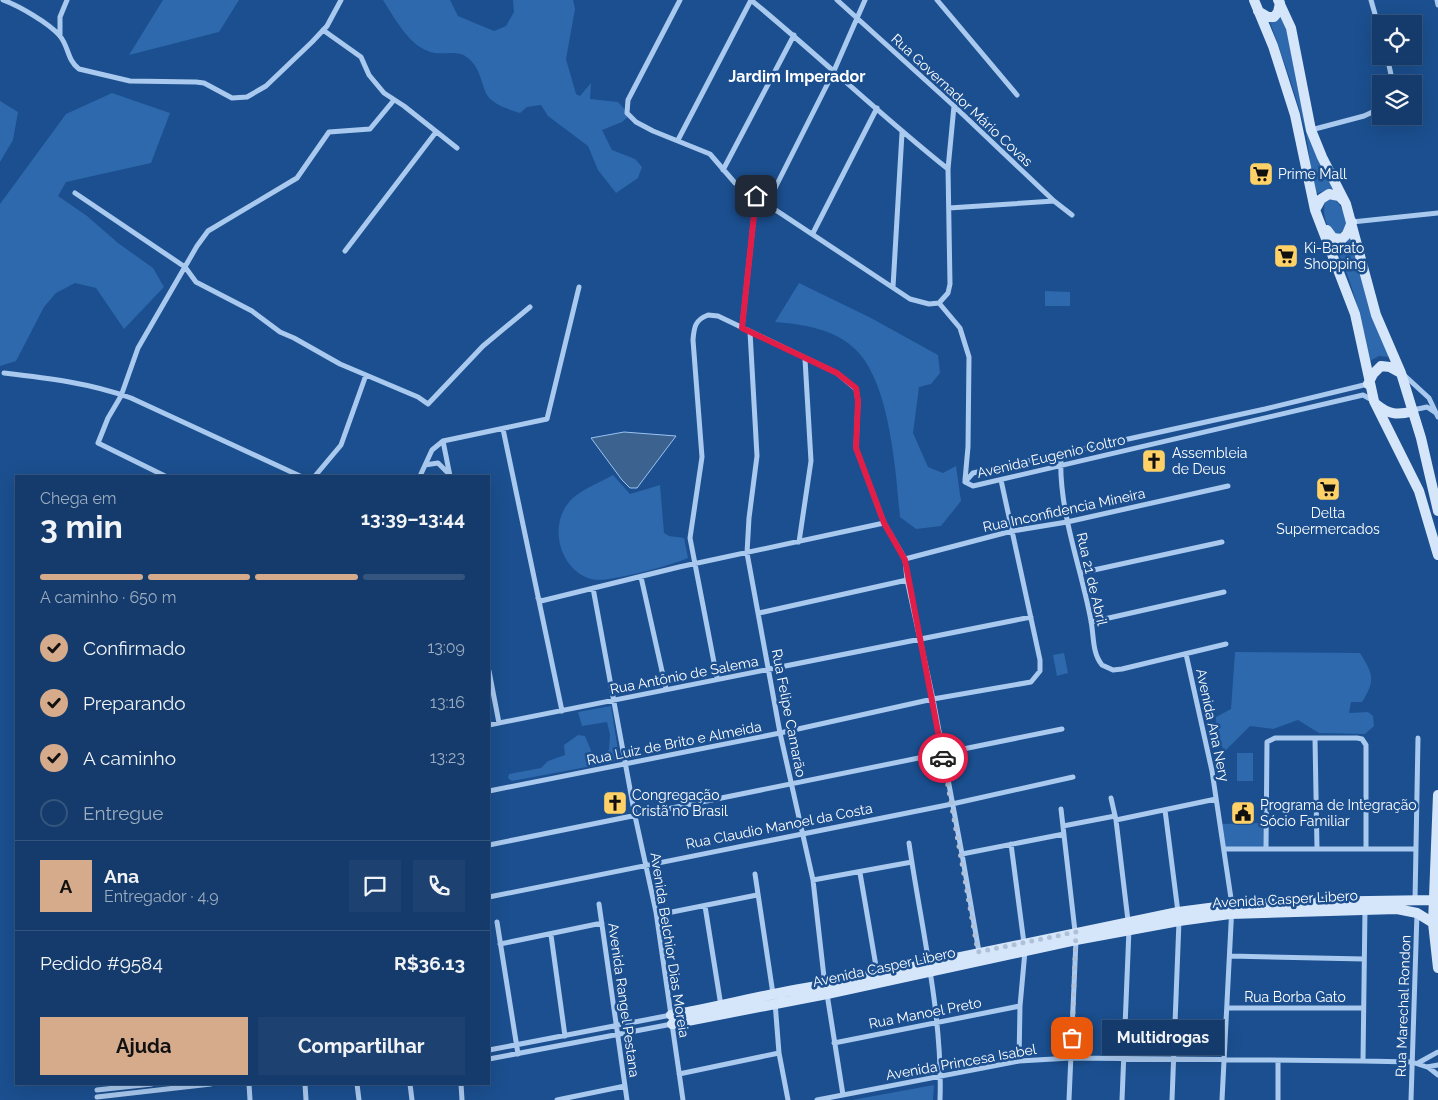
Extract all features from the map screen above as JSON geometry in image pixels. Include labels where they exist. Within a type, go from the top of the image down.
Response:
[{"type":"main road","points":[[1254,0],[1273,46],[1295,115],[1316,213],[1355,314],[1368,384],[1374,401],[1419,490],[1438,555]]},
{"type":"main road","points":[[1258,11],[1271,18],[1278,12],[1279,1]]},
{"type":"main road","points":[[1279,1],[1291,28],[1311,130],[1322,157],[1346,204],[1376,315],[1401,373],[1408,396],[1438,511]]},
{"type":"main road","points":[[1346,204],[1339,196],[1329,194],[1320,199],[1316,213],[1330,236],[1336,239],[1345,238],[1352,222]]},
{"type":"main road","points":[[1368,384],[1372,374],[1381,366],[1390,366],[1401,373]]},
{"type":"main road","points":[[1396,414],[1404,406],[1408,396]]},
{"type":"main road","points":[[1374,401],[1384,410],[1396,414],[1412,411]]},
{"type":"main road","points":[[1438,796],[1434,900],[1438,968]]},
{"type":"main road","name":"Avenida Casper Libero","points":[[672,1019],[721,1006],[826,989],[1129,925],[1179,917],[1231,910],[1340,901],[1434,900]]},
{"type":"main road","name":"Avenida Casper Libero","points":[[1231,910],[1397,909],[1417,913],[1435,924]]},
{"type":"main road","name":"Avenida Casper Libero","points":[[826,989],[877,972],[929,967],[978,952],[1024,947]]},
{"type":"main road","name":"Avenida Casper Libero","points":[[672,1019],[774,997]]},
{"type":"street","points":[[3,0],[28,13],[60,36]]},
{"type":"street","points":[[67,0],[60,17],[60,36],[72,65],[88,73],[139,82],[204,83],[224,95],[240,98],[254,94],[266,86],[323,30],[342,0]]},
{"type":"street","points":[[680,0],[628,100],[626,108],[629,116],[653,131],[710,154],[735,182],[910,299],[920,302],[939,303],[960,328],[969,357],[968,447],[965,482]]},
{"type":"street","points":[[678,140],[751,0],[794,35],[833,73],[877,108],[902,133],[948,170]]},
{"type":"street","name":"Rua Governador Mário Covas","points":[[837,0],[954,106],[1054,201],[1072,215]]},
{"type":"street","points":[[768,204],[833,73],[865,0]]},
{"type":"street","points":[[936,0],[1017,95]]},
{"type":"street","points":[[1371,0],[1375,15]]},
{"type":"street","points":[[1437,0],[1438,5]]},
{"type":"street","points":[[323,30],[361,57],[369,75],[384,93],[457,148]]},
{"type":"street","points":[[724,170],[794,35]]},
{"type":"street","points":[[163,475],[98,443],[108,418],[121,394],[138,348],[185,267],[208,231],[296,178],[329,132],[370,129],[394,100]]},
{"type":"street","points":[[939,303],[948,294],[950,284],[948,170],[954,106]]},
{"type":"street","points":[[813,233],[877,108]]},
{"type":"street","points":[[1311,130],[1372,112]]},
{"type":"street","points":[[345,251],[436,132]]},
{"type":"street","points":[[894,287],[902,133]]},
{"type":"street","points":[[75,193],[185,267],[196,282],[252,311],[280,332],[366,375],[418,397],[428,404],[483,346],[530,307]]},
{"type":"street","points":[[742,328],[756,196]]},
{"type":"street","points":[[949,208],[1054,201]]},
{"type":"street","points":[[1352,222],[1438,213]]},
{"type":"street","points":[[420,475],[432,450],[443,441],[547,419],[579,287]]},
{"type":"street","points":[[717,678],[690,538],[701,474],[702,440],[693,340],[697,321],[708,315],[718,316],[844,377],[856,388],[858,401],[856,448],[884,523],[905,560],[907,580],[933,699],[962,854],[978,952]]},
{"type":"street","name":"Rua Felipe Camarão","points":[[750,332],[757,456],[749,518],[747,552],[771,670],[780,733],[813,880],[826,989],[843,1095]]},
{"type":"street","points":[[799,542],[811,461],[805,359]]},
{"type":"street","points":[[4,373],[44,377],[104,388],[298,475]]},
{"type":"street","points":[[1401,373],[1429,398],[1437,415]]},
{"type":"street","points":[[316,475],[340,445],[366,375]]},
{"type":"street","name":"Avenida Eugenio Coltro","points":[[1368,384],[1265,409],[973,473],[965,482],[973,486],[1001,480],[1166,440],[1362,396],[1374,401]]},
{"type":"street","points":[[1412,411],[1427,407],[1437,415]]},
{"type":"street","points":[[1265,409],[1268,417]]},
{"type":"street","points":[[503,429],[562,711]]},
{"type":"street","points":[[1164,431],[1166,440]]},
{"type":"street","points":[[443,441],[450,475]]},
{"type":"street","name":"Rua 21 de Abril","points":[[1061,454],[1068,522],[1096,652],[1102,665],[1113,670],[1122,669],[1186,654]]},
{"type":"street","points":[[425,465],[428,463],[438,464],[450,475]]},
{"type":"street","points":[[1001,480],[1031,617]]},
{"type":"street","name":"Rua Inconfidencia Mineira","points":[[905,560],[1012,531],[1068,522],[1228,486]]},
{"type":"street","points":[[538,598],[541,601],[679,567],[884,523]]},
{"type":"street","points":[[1080,573],[1222,542]]},
{"type":"street","points":[[641,577],[666,689]]},
{"type":"street","points":[[759,612],[907,580]]},
{"type":"street","name":"Avenida Belchior Dias Moreia","points":[[593,588],[636,816],[657,915],[683,1100]]},
{"type":"street","points":[[1091,622],[1224,592]]},
{"type":"street","name":"Rua Antônio de Salema","points":[[490,725],[717,678],[771,670],[919,638],[1031,617]]},
{"type":"street","name":"Rua Luiz de Brito e Almeida","points":[[490,791],[780,733],[933,699],[1031,682],[1038,676],[1040,660],[1031,617]]},
{"type":"street","points":[[1186,654],[1226,644]]},
{"type":"street","name":"Avenida Ana Nery","points":[[1186,654],[1216,799],[1231,910],[1228,1008],[1222,1100]]},
{"type":"street","points":[[490,676],[499,723]]},
{"type":"street","points":[[490,845],[1062,729]]},
{"type":"street","points":[[1266,849],[1267,742],[1275,738],[1357,738],[1362,739],[1366,745],[1366,849]]},
{"type":"street","points":[[1415,901],[1418,738]]},
{"type":"street","points":[[1315,739],[1317,848]]},
{"type":"street","name":"Rua Claudio Manoel da Costa","points":[[490,896],[803,832],[952,804],[1073,778]]},
{"type":"street","points":[[1112,798],[1129,925],[1122,1100]]},
{"type":"street","points":[[1063,826],[1165,810],[1216,799]]},
{"type":"street","points":[[1061,809],[1076,936],[1069,1100]]},
{"type":"street","points":[[1165,810],[1179,917],[1172,1100]]},
{"type":"street","points":[[962,854],[1064,834]]},
{"type":"street","points":[[909,843],[929,967],[941,1075],[940,1100]]},
{"type":"street","points":[[1010,844],[1024,947],[1019,1061]]},
{"type":"street","points":[[1224,849],[1415,849]]},
{"type":"street","points":[[813,880],[860,873],[912,862]]},
{"type":"street","points":[[860,873],[877,972]]},
{"type":"street","points":[[755,874],[756,896],[774,997],[779,1053],[788,1100]]},
{"type":"street","points":[[657,915],[756,896]]},
{"type":"street","name":"Avenida Rangel Pestana","points":[[599,904],[627,1100]]},
{"type":"street","points":[[705,906],[721,1006]]},
{"type":"street","points":[[1363,1061],[1362,1008],[1365,908]]},
{"type":"street","name":"Rua Marechal Rondon","points":[[1411,1100],[1415,1063],[1417,913]]},
{"type":"street","points":[[497,922],[518,1054]]},
{"type":"street","points":[[500,944],[602,923]]},
{"type":"street","points":[[551,934],[565,1036]]},
{"type":"street","points":[[1230,956],[1364,959]]},
{"type":"street","name":"Rua Manoel Preto","points":[[834,1043],[1020,1006]]},
{"type":"street","name":"Rua Borba Gato","points":[[1228,1008],[1362,1008]]},
{"type":"street","name":"Avenida Casper Libero","points":[[490,1050],[617,1026],[672,1019]]},
{"type":"street","name":"Avenida Casper Libero","points":[[490,1059],[618,1034],[672,1019]]},
{"type":"street","points":[[1415,1063],[1438,1052]]},
{"type":"street","points":[[679,1074],[779,1053]]},
{"type":"street","name":"Avenida Princesa Isabel","points":[[818,1100],[1019,1061],[1071,1058],[1363,1061],[1415,1063],[1427,1067],[1438,1065]]},
{"type":"street","points":[[1278,1061],[1278,1100]]},
{"type":"street","points":[[1427,1067],[1438,1075]]},
{"type":"street","points":[[134,1085],[97,1087],[98,1098],[189,1085]]},
{"type":"street","points":[[249,1085],[250,1100]]},
{"type":"street","points":[[305,1085],[306,1100]]},
{"type":"street","points":[[357,1085],[359,1100]]},
{"type":"street","points":[[410,1085],[412,1100]]},
{"type":"street","points":[[461,1085],[462,1100]]},
{"type":"street","points":[[557,1100],[625,1086]]},
{"type":"shaded area","points":[[163,0],[239,0],[219,32],[129,55]]},
{"type":"shaded area","points":[[383,0],[450,0],[458,16],[494,31],[506,26],[514,12],[513,0],[573,0],[575,9],[566,59],[576,94],[580,96],[591,83],[590,99],[618,102],[630,115],[622,122],[602,130],[612,150],[635,159],[642,167],[638,178],[616,193],[598,170],[588,146],[548,116],[541,105],[527,107],[520,113],[493,101],[487,95],[480,75],[468,58],[454,53],[433,53],[421,47],[402,29]]},
{"type":"shaded area","points":[[1284,15],[1299,95],[1307,124],[1335,188],[1315,194],[1306,133],[1294,91],[1270,22]]},
{"type":"shaded area","points":[[112,93],[170,113],[151,163],[66,182],[58,196],[87,216],[118,243],[153,268],[164,287],[124,329],[96,288],[75,283],[56,293],[44,307],[16,361],[0,366],[0,204],[66,114]]},
{"type":"shaded area","points":[[0,101],[18,112],[13,140],[0,162]]},
{"type":"shaded area","points":[[1330,198],[1337,202],[1345,215],[1345,228],[1339,234],[1331,230],[1326,222],[1325,202]]},
{"type":"shaded area","points":[[1350,238],[1389,357],[1379,356],[1370,361],[1360,315],[1351,286],[1333,243],[1341,243]]},
{"type":"shaded area","points":[[799,283],[871,318],[938,355],[940,373],[931,384],[919,387],[913,433],[928,467],[943,473],[956,466],[961,501],[941,526],[916,529],[900,517],[893,453],[884,405],[877,384],[856,350],[829,332],[797,324],[775,322]]},
{"type":"shaded area","points":[[1045,291],[1070,292],[1070,306],[1045,306]]},
{"type":"shaded area","points":[[624,432],[676,436],[637,488],[630,488],[622,480],[591,438]]},
{"type":"shaded area","points":[[613,475],[630,494],[660,485],[664,533],[669,536],[684,538],[688,558],[639,573],[599,580],[580,574],[571,565],[564,555],[560,543],[560,519],[565,508],[577,494]]},
{"type":"shaded area","points":[[1235,652],[1360,653],[1368,666],[1371,682],[1362,702],[1351,702],[1349,713],[1368,712],[1373,716],[1374,726],[1365,734],[1319,733],[1298,720],[1273,729],[1250,726],[1225,751],[1217,739],[1216,717],[1231,709]]},
{"type":"shaded area","points":[[1064,653],[1068,673],[1057,676],[1053,655]]},
{"type":"shaded area","points":[[611,706],[619,757],[613,762],[512,781],[508,778],[509,774],[541,768],[548,761],[565,755],[564,745],[578,735],[585,736],[594,758],[609,750],[610,735],[607,722],[582,726],[578,712]]},
{"type":"shaded area","points":[[1237,753],[1253,753],[1253,781],[1237,781]]},
{"type":"shaded area","points":[[1266,823],[1266,849],[1224,849],[1220,824]]},
{"type":"shaded area","points":[[934,1085],[933,1100],[852,1100]]},
{"type":"way so far","points":[[943,758],[962,854],[978,952],[1076,932],[1072,1038]]},
{"type":"place","name":"Prime Mall","points":[[1261,174]]},
{"type":"place","name":"Ki-Barato Shopping","points":[[1286,256]]},
{"type":"place","name":"Assembleia de Deus","points":[[1154,461]]},
{"type":"place","name":"Delta Supermercados","points":[[1328,489]]},
{"type":"place","name":"Congregação Cristã no Brasil","points":[[615,803]]},
{"type":"place","name":"Programa de Integração Sócio Familiar","points":[[1243,813]]},
{"type":"place","name":"Multidrogas","points":[[1072,1038]]},
{"type":"district","name":"Jardim Imperador","points":[[797,76]]},
{"type":"route","points":[[756,196],[742,328],[837,373],[856,388],[858,401],[855,437],[858,460],[884,523],[905,560],[907,580],[933,699],[943,758]]}]
